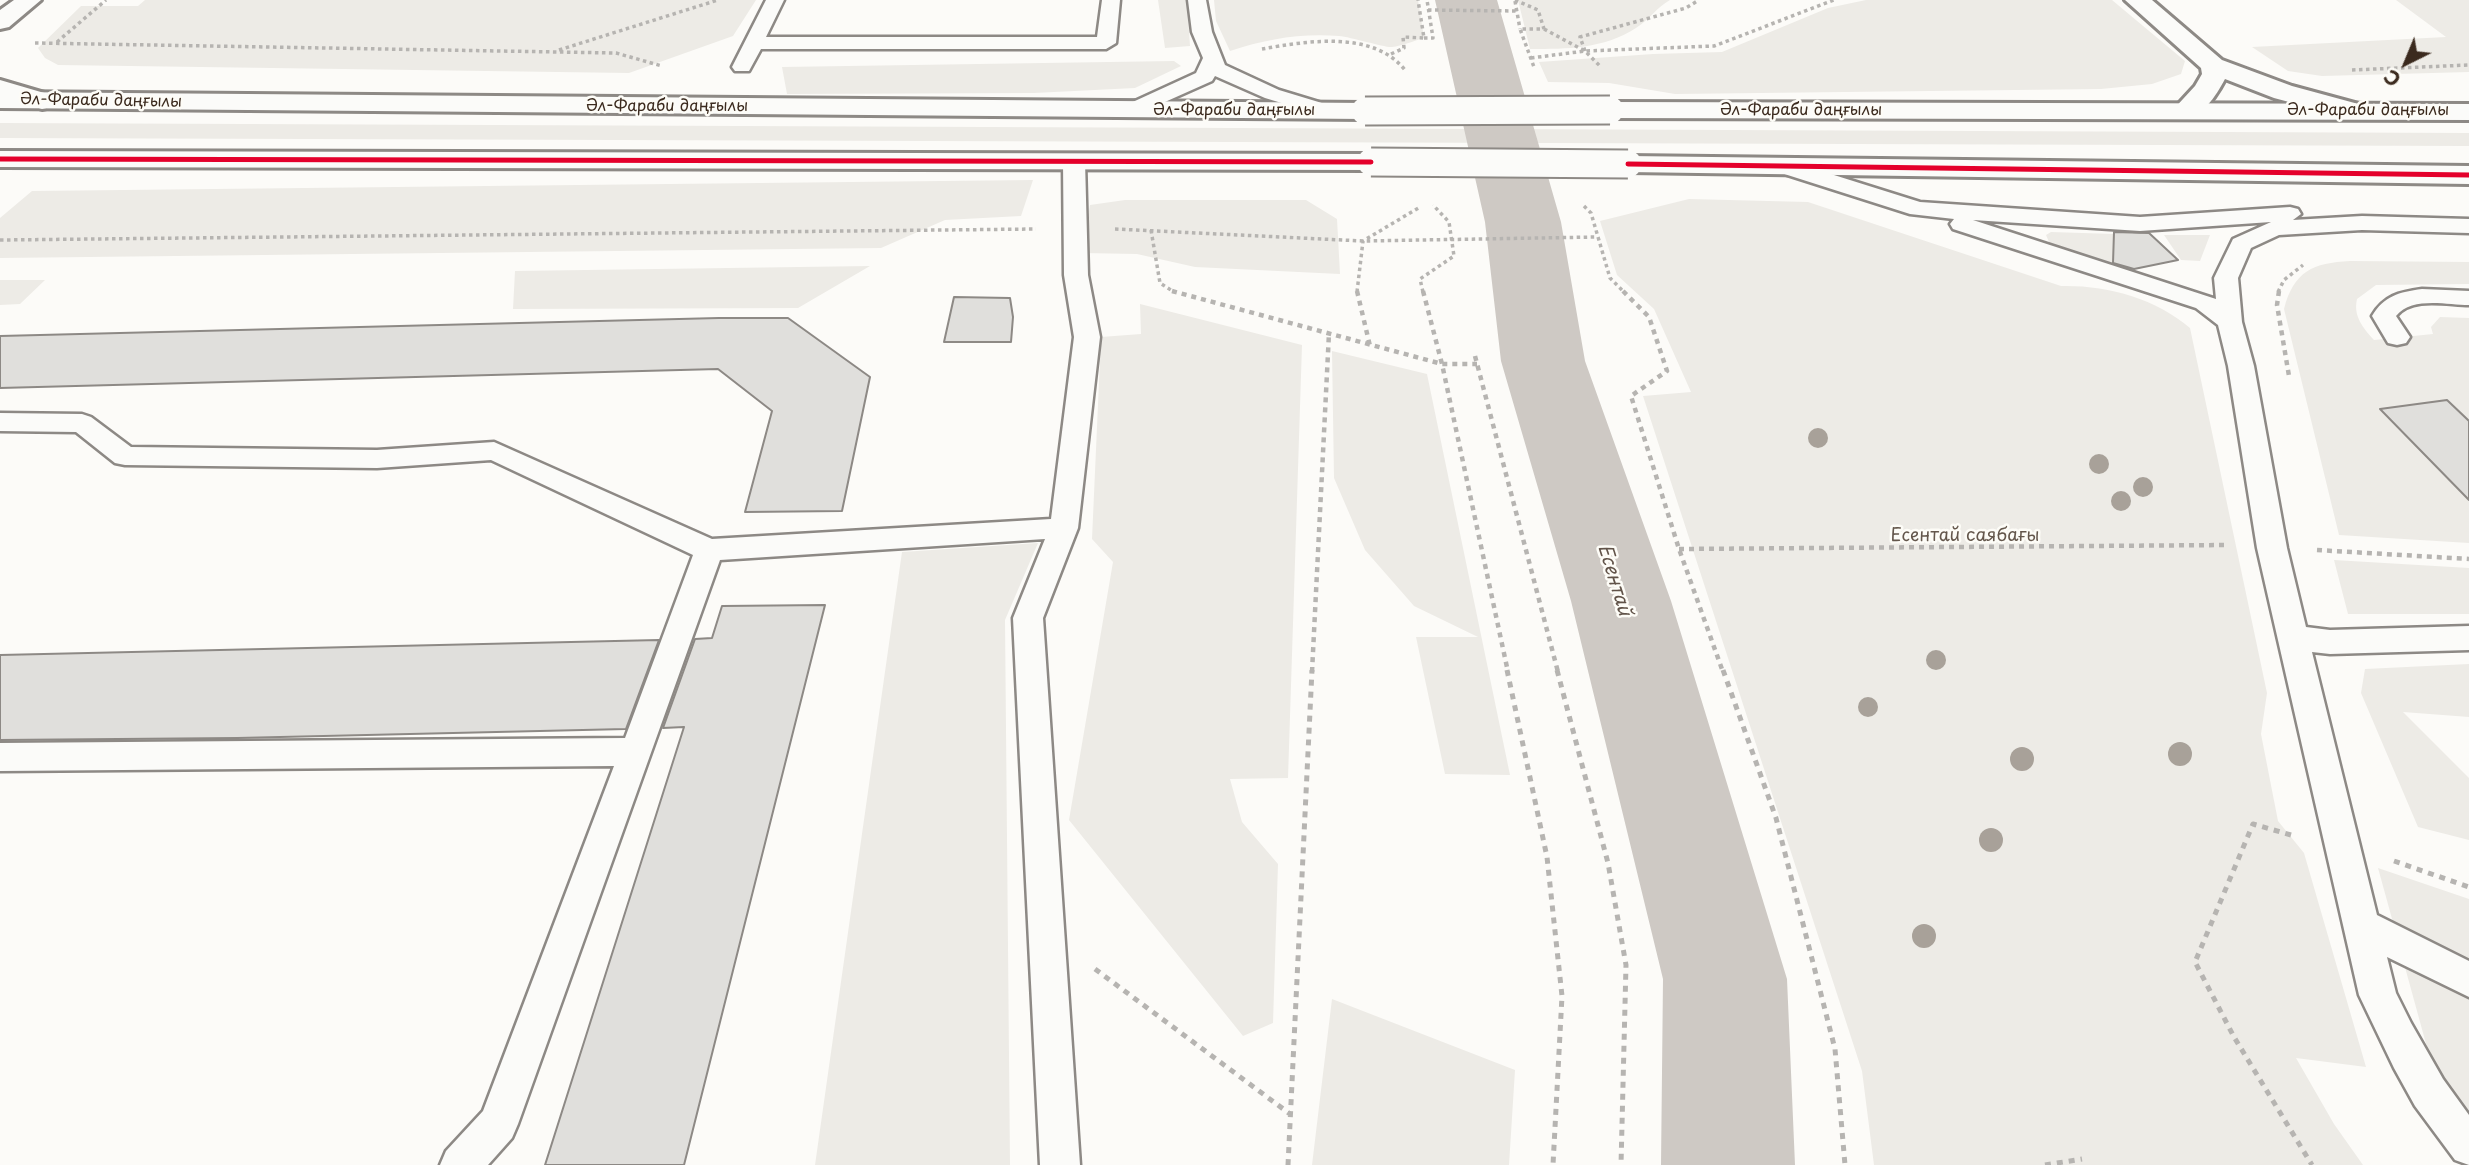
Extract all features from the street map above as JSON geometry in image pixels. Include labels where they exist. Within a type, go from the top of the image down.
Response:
[{"type":"main road","points":[[0,1],[28,0]]},
{"type":"main road","points":[[0,22],[28,0]]},
{"type":"main road","points":[[2137,0],[2213,65],[2283,92],[2353,111]]},
{"type":"main road","points":[[2184,112],[2206,90],[2215,74],[2213,65]]},
{"type":"main road","points":[[0,88],[41,101]]},
{"type":"main road","name":"Әл-Фараби даңғылы","points":[[0,100],[1328,111],[2469,112]]},
{"type":"main road","points":[[0,159],[1628,164],[2465,175]]},
{"type":"lane","points":[[742,66],[775,0]]},
{"type":"lane","points":[[754,43],[1106,43],[1111,0]]},
{"type":"lane","points":[[1197,0],[1202,32],[1217,69],[1229,77],[1272,94],[1328,111]]},
{"type":"lane","points":[[1132,110],[1205,77],[1212,59]]},
{"type":"lane","points":[[1060,1165],[1028,618],[1064,528],[1087,337],[1076,275],[1074,161]]},
{"type":"lane","points":[[1783,166],[2055,256],[2183,295],[2205,303],[2230,322]]},
{"type":"lane","points":[[1918,209],[2121,224],[2237,217],[2274,221],[2469,226]]},
{"type":"lane","points":[[2274,221],[2358,210],[2469,216]]},
{"type":"lane","points":[[2274,221],[2275,228],[2241,244],[2226,278],[2230,322],[2241,366],[2272,548],[2378,995],[2409,1064],[2445,1119],[2469,1146]]},
{"type":"lane","points":[[2397,337],[2385,316],[2394,303],[2407,298],[2469,298]]},
{"type":"lane","points":[[0,422],[82,423],[125,456],[377,459],[494,451],[532,466],[709,550],[1064,528]]},
{"type":"lane","points":[[460,1165],[498,1124],[709,550]]},
{"type":"lane","points":[[2294,638],[2330,642],[2469,638]]},
{"type":"lane","points":[[0,757],[636,752]]},
{"type":"lane","points":[[2361,925],[2469,980]]},
{"type":"path","points":[[57,42],[106,0]]},
{"type":"path","points":[[552,52],[718,0]]},
{"type":"path","points":[[1418,0],[1424,38]]},
{"type":"path","points":[[1259,50],[1291,43],[1328,43],[1361,45],[1391,54],[1404,48],[1404,37],[1433,38],[1427,0]]},
{"type":"path","points":[[1515,0],[1520,29],[1537,78]]},
{"type":"path","points":[[1515,0],[1538,9],[1544,29]]},
{"type":"path","points":[[1585,51],[1580,37],[1686,8],[1699,0]]},
{"type":"path","points":[[1531,58],[1585,51],[1714,46],[1834,0]]},
{"type":"path","points":[[1428,10],[1517,11]]},
{"type":"path","points":[[1520,29],[1544,29],[1585,51],[1606,71]]},
{"type":"path","points":[[34,43],[616,53],[668,68]]},
{"type":"path","points":[[2343,70],[2469,65]]},
{"type":"path","points":[[1370,347],[1356,287],[1363,241],[1397,218],[1429,202]]},
{"type":"path","points":[[1591,213],[1610,278],[1649,317],[1667,371],[1631,396],[1679,549],[1776,818],[1835,1049],[1845,1165]]},
{"type":"path","points":[[1448,222],[1454,256],[1420,279],[1442,364],[1548,857],[1562,996],[1553,1165]]},
{"type":"path","points":[[0,240],[1075,229],[1151,230],[1363,241],[1597,237]]},
{"type":"path","points":[[1151,230],[1160,283],[1175,293],[1442,364],[1477,364]]},
{"type":"path","points":[[2280,326],[2275,303],[2280,284],[2292,271],[2311,260]]},
{"type":"path","points":[[1289,1165],[1329,333]]},
{"type":"path","points":[[1475,356],[1610,876],[1626,965],[1621,1165]]},
{"type":"path","points":[[1679,549],[2231,545]]},
{"type":"path","points":[[2316,550],[2469,559]]},
{"type":"path","points":[[2299,837],[2253,824],[2195,962],[2234,1037],[2312,1165]]},
{"type":"path","points":[[1047,933],[1291,1115]]},
{"type":"path","points":[[2045,1165],[2082,1159]]},
{"type":"green space","points":[[145,0],[756,0],[733,36],[629,73],[58,65],[45,58],[38,48],[81,6],[138,6]]},
{"type":"green space","points":[[1158,0],[1187,0],[1190,46],[1165,48]]},
{"type":"green space","points":[[1214,0],[1418,0],[1424,38],[1392,47],[1339,36],[1297,36],[1230,51],[1216,21]]},
{"type":"green space","points":[[1518,0],[1670,0],[1636,28],[1611,40],[1572,48],[1530,49]]},
{"type":"green space","points":[[1866,0],[2112,0],[2185,61],[2181,74],[2152,84],[2101,89],[1675,94],[1609,83],[1548,82],[1539,62],[1722,52],[1828,8]]},
{"type":"green space","points":[[2396,0],[2469,0],[2469,72],[2322,76],[2288,71],[2252,47],[2446,37]]},
{"type":"green space","points":[[1174,61],[1181,66],[1135,88],[1034,93],[787,94],[782,67]]},
{"type":"green space","points":[[0,123],[2469,133],[2469,146],[0,138]]},
{"type":"green space","points":[[1033,180],[1021,216],[945,220],[881,248],[0,258],[0,218],[32,191]]},
{"type":"green space","name":"Есентай саябағы","points":[[1689,199],[1808,202],[2061,286],[2096,288],[2130,295],[2162,309],[2190,328],[2267,693],[2261,734],[2278,821],[2304,853],[2366,1067],[2296,1058],[2334,1124],[2363,1165],[1874,1165],[1862,1071],[1643,396],[1691,392],[1654,309],[1617,275],[1600,221]]},
{"type":"green space","points":[[1125,200],[1306,200],[1337,219],[1340,274],[1195,267],[1137,254],[1082,253],[1090,205]]},
{"type":"green space","points":[[2051,232],[2114,234],[2112,274],[2055,256],[2046,235]]},
{"type":"green space","points":[[2164,235],[2210,235],[2200,261],[2181,260]]},
{"type":"green space","points":[[2350,261],[2469,262],[2469,284],[2376,285],[2357,299],[2356,311],[2374,340],[2433,334],[2431,327],[2440,317],[2469,318],[2469,421],[2447,400],[2380,410],[2469,500],[2469,543],[2339,535],[2284,309],[2293,286],[2307,272],[2325,264]]},
{"type":"green space","points":[[870,266],[798,308],[513,309],[515,271]]},
{"type":"green space","points":[[0,280],[45,280],[20,304],[0,305]]},
{"type":"green space","points":[[1140,304],[1302,345],[1288,778],[1230,779],[1242,822],[1278,864],[1273,1023],[1243,1036],[1069,820],[1113,562],[1092,539],[1101,337],[1141,334]]},
{"type":"green space","points":[[1332,351],[1427,374],[1510,775],[1445,774],[1416,637],[1478,637],[1414,606],[1365,550],[1334,478]]},
{"type":"green space","points":[[1038,543],[1005,620],[1010,1165],[815,1165],[902,552]]},
{"type":"green space","points":[[2334,560],[2469,568],[2469,614],[2348,614]]},
{"type":"green space","points":[[2469,664],[2469,717],[2403,712],[2469,778],[2469,840],[2418,827],[2361,693],[2365,669]]},
{"type":"green space","points":[[2378,868],[2469,899],[2469,961],[2394,926]]},
{"type":"green space","points":[[2403,960],[2469,997],[2469,1119],[2431,1062]]},
{"type":"green space","points":[[1332,999],[1515,1070],[1509,1165],[1312,1165]]},
{"type":"building","points":[[2114,232],[2149,233],[2178,260],[2134,269],[2113,263]]},
{"type":"building","points":[[954,297],[1010,298],[1013,317],[1011,342],[944,342]]},
{"type":"building","points":[[788,318],[870,377],[842,511],[745,512],[772,411],[718,369],[0,388],[0,336]]},
{"type":"building","points":[[2447,400],[2469,421],[2469,500],[2380,409]]},
{"type":"building","points":[[825,605],[684,1165],[545,1165],[684,727],[663,728],[695,639],[712,638],[722,606]]},
{"type":"building","points":[[659,640],[626,729],[237,738],[0,740],[0,655]]},
{"type":"waterway","name":"Есентай","points":[[1466,0],[1523,222],[1543,361],[1621,601],[1725,979],[1728,1165]]},
{"type":"transit line","points":[[0,159],[1371,162]]},
{"type":"transit line","points":[[1628,164],[2469,175]]}]
